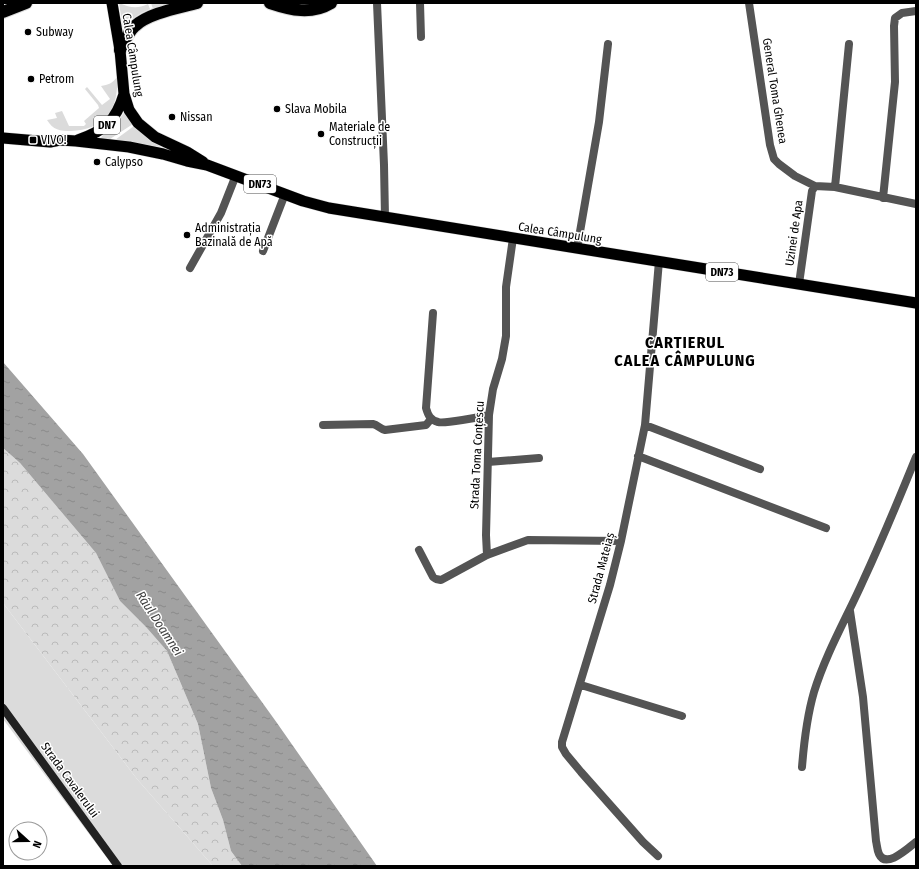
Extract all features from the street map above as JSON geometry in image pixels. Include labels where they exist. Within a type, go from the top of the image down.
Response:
[{"type":"highway","points":[[3,12],[26,3]]},
{"type":"highway","name":"Calea Câmpulung","points":[[112,3],[120,50],[124,94],[129,110],[147,132],[166,143],[188,152],[207,165]]},
{"type":"highway","points":[[120,50],[134,26],[179,3]]},
{"type":"highway","points":[[163,12],[197,3]]},
{"type":"highway","points":[[270,3],[284,8],[300,11],[318,9],[331,3]]},
{"type":"highway","points":[[288,3],[299,5],[314,3]]},
{"type":"highway","name":"DN7","points":[[76,141],[92,135],[109,123],[118,109],[124,94]]},
{"type":"highway","name":"Calea Câmpulung","points":[[4,138],[50,142],[60,140],[76,141],[129,147],[207,165],[285,194],[329,208],[916,303]]},
{"type":"main road","name":"Strada Cavalerului","points":[[3,708],[118,866]]},
{"type":"street","points":[[377,3],[384,157],[385,217]]},
{"type":"street","points":[[420,3],[421,37]]},
{"type":"street","name":"General Toma Ghenea","points":[[749,3],[770,145],[774,159],[795,176],[814,186]]},
{"type":"street","points":[[883,198],[895,82],[895,18],[902,13],[916,11]]},
{"type":"street","points":[[577,249],[599,122],[608,44]]},
{"type":"street","points":[[835,187],[849,44]]},
{"type":"street","points":[[190,268],[220,213],[236,175]]},
{"type":"street","points":[[814,186],[835,187],[916,204]]},
{"type":"street","name":"Uzinei de Apa","points":[[799,284],[812,191],[814,186]]},
{"type":"street","points":[[263,251],[285,194]]},
{"type":"street","name":"Strada Toma Conțescu","points":[[487,555],[486,535],[489,415],[493,389],[502,359],[506,336],[506,287],[513,238]]},
{"type":"street","name":"Strada Mateiaș","points":[[658,856],[643,842],[581,772],[562,748],[562,742],[610,586],[645,425],[659,261]]},
{"type":"street","points":[[433,313],[426,408],[428,415],[431,419],[439,423],[489,415]]},
{"type":"street","points":[[323,425],[376,424],[381,429],[385,430],[426,425],[431,419]]},
{"type":"street","points":[[645,425],[760,468]]},
{"type":"street","points":[[638,456],[826,528]]},
{"type":"street","points":[[802,767],[804,737],[814,693],[826,659],[885,532],[916,457]]},
{"type":"street","points":[[488,462],[539,458]]},
{"type":"street","points":[[418,550],[434,577],[441,580],[487,555],[528,540],[621,541]]},
{"type":"street","points":[[850,610],[863,697],[876,841],[879,854],[886,860],[891,860],[916,842]]},
{"type":"street","points":[[580,685],[682,716]]},
{"type":"green space","points":[[119,3],[134,7],[141,7],[148,4],[150,9],[128,22],[123,29]]},
{"type":"green space","points":[[151,3],[170,3],[153,9]]},
{"type":"green space","points":[[117,77],[117,88],[112,108],[108,116],[93,127],[83,130],[60,130],[54,128],[47,120],[57,118],[55,113],[62,111],[69,126],[84,126],[86,124],[84,121],[99,108],[85,89],[87,87],[102,105],[110,99],[101,86],[114,81]]},
{"type":"green space","points":[[126,110],[133,124],[110,139],[101,138],[115,125]]},
{"type":"green space","points":[[134,126],[148,139],[161,147],[115,140]]},
{"type":"green space","points":[[3,448],[20,463],[96,553],[120,601],[167,651],[198,724],[211,788],[223,820],[231,851],[242,866],[213,866],[137,779],[3,603]]},
{"type":"green space","points":[[3,603],[137,779],[213,866],[113,866],[3,719]]},
{"type":"water","name":"Râul Doamnei","points":[[3,362],[83,454],[277,723],[377,866],[242,866],[231,851],[223,820],[211,788],[198,724],[167,651],[120,601],[96,553],[20,463],[3,448]]},
{"type":"place","name":"Subway","points":[[28,32]]},
{"type":"place","name":"Petrom","points":[[31,79]]},
{"type":"place","name":"Slava Mobila","points":[[277,109]]},
{"type":"place","name":"Nissan","points":[[172,117]]},
{"type":"place","name":"Materiale de Construcții","points":[[321,134]]},
{"type":"place","name":"VIVO!","points":[[33,140]]},
{"type":"place","name":"Calypso","points":[[97,162]]},
{"type":"place","name":"Administrația Bazinală de Apă","points":[[187,235]]},
{"type":"district","name":"CARTIERUL CALEA CÂMPULUNG","points":[[685,351]]}]
